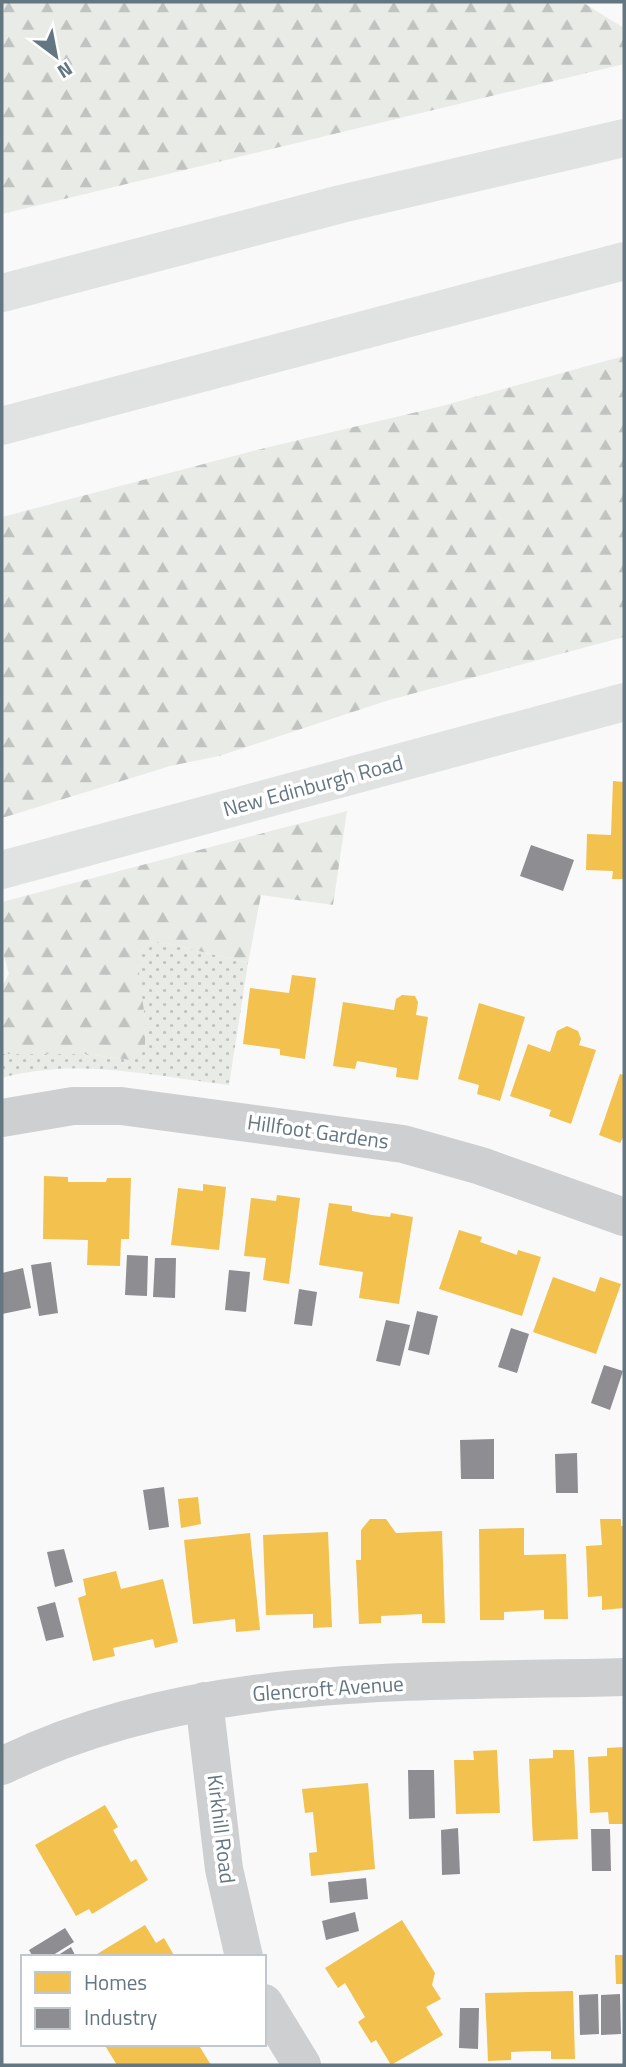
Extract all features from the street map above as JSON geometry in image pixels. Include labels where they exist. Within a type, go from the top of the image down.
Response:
[{"type":"main road","points":[[2,293],[341,204],[624,138]]},
{"type":"main road","points":[[2,426],[624,261]]},
{"type":"main road","name":"New Edinburgh Road","points":[[2,870],[624,702]]},
{"type":"street","name":"Hillfoot Gardens","points":[[2,1118],[73,1106],[121,1106],[402,1144],[468,1162],[624,1217]]},
{"type":"street","name":"Glencroft Avenue","points":[[2,1766],[62,1740],[128,1717],[204,1701],[308,1686],[624,1677]]},
{"type":"street","name":"Kirkhill Road","points":[[204,1701],[224,1869],[244,1955]]},
{"type":"street","points":[[266,2006],[302,2065]]},
{"type":"green space","points":[[2,2],[582,2],[624,28],[624,64],[2,214]]},
{"type":"green space","points":[[624,356],[624,637],[389,700],[219,756],[170,766],[2,818],[2,517],[265,448],[438,407]]},
{"type":"green space","points":[[347,811],[333,905],[261,895],[248,963],[162,942],[149,943],[137,955],[145,1020],[145,1049],[139,1056],[130,1060],[86,1054],[2,1054],[2,987],[9,974],[2,949],[2,902]]},
{"type":"green space","points":[[162,942],[248,963],[229,1085],[144,1073],[87,1069],[58,1069],[2,1078],[2,1054],[86,1054],[130,1060],[145,1020],[136,956],[149,943]]},
{"type":"building: Homes","points":[[613,781],[624,782],[624,879],[612,879],[613,871],[586,870],[587,834],[611,835]]},
{"type":"building: Homes","points":[[292,975],[316,978],[305,1059],[280,1055],[280,1049],[243,1044],[250,988],[289,993]]},
{"type":"building: Homes","points":[[402,995],[415,996],[418,1002],[416,1015],[428,1017],[418,1080],[396,1077],[397,1068],[357,1061],[355,1069],[333,1066],[343,1002],[394,1010],[396,999]]},
{"type":"building: Homes","points":[[479,1003],[525,1017],[500,1101],[477,1094],[479,1085],[458,1079]]},
{"type":"building: Homes","points":[[567,1026],[578,1031],[581,1039],[579,1045],[596,1050],[571,1124],[549,1116],[551,1110],[510,1096],[528,1044],[550,1052],[557,1031]]},
{"type":"building: Homes","points":[[620,1074],[624,1075],[624,1136],[620,1143],[599,1135]]},
{"type":"building: Homes","points":[[44,1176],[68,1177],[68,1182],[106,1182],[107,1178],[131,1178],[129,1239],[121,1239],[120,1266],[87,1265],[88,1240],[43,1239]]},
{"type":"building: Homes","points":[[203,1184],[226,1187],[219,1250],[171,1245],[178,1188],[203,1191]]},
{"type":"building: Homes","points":[[277,1195],[300,1198],[289,1284],[263,1280],[266,1258],[244,1256],[251,1198],[276,1201]]},
{"type":"building: Homes","points":[[329,1203],[352,1206],[352,1211],[372,1215],[390,1217],[391,1213],[413,1217],[399,1304],[359,1298],[363,1272],[319,1265]]},
{"type":"building: Homes","points":[[459,1230],[482,1237],[480,1242],[517,1255],[518,1250],[541,1257],[522,1316],[439,1289]]},
{"type":"building: Homes","points":[[553,1277],[595,1292],[600,1277],[621,1284],[596,1354],[533,1332]]},
{"type":"building: Homes","points":[[198,1497],[201,1524],[181,1528],[178,1499]]},
{"type":"building: Homes","points":[[370,1519],[386,1519],[396,1533],[442,1531],[445,1623],[422,1623],[422,1614],[381,1616],[381,1623],[359,1624],[356,1560],[361,1560],[361,1530]]},
{"type":"building: Homes","points":[[600,1519],[621,1519],[621,1526],[624,1526],[624,1608],[602,1610],[602,1596],[588,1597],[586,1546],[602,1545]]},
{"type":"building: Homes","points":[[524,1528],[524,1555],[566,1554],[568,1619],[544,1619],[544,1610],[504,1612],[504,1620],[480,1620],[479,1529]]},
{"type":"building: Homes","points":[[328,1532],[332,1627],[313,1628],[313,1614],[266,1615],[263,1535]]},
{"type":"building: Homes","points":[[250,1533],[260,1630],[236,1632],[235,1619],[193,1624],[184,1540]]},
{"type":"building: Homes","points":[[116,1571],[121,1589],[163,1579],[178,1642],[155,1648],[153,1639],[113,1648],[115,1656],[93,1661],[78,1598],[86,1595],[83,1579]]},
{"type":"building: Homes","points":[[624,1747],[624,1824],[609,1824],[608,1812],[590,1813],[588,1757],[607,1756],[607,1748]]},
{"type":"building: Homes","points":[[497,1750],[500,1813],[456,1814],[454,1760],[474,1760],[473,1751]]},
{"type":"building: Homes","points":[[553,1750],[574,1750],[578,1839],[533,1841],[529,1759],[553,1758]]},
{"type":"building: Homes","points":[[368,1783],[375,1869],[311,1876],[309,1853],[317,1852],[313,1812],[305,1813],[302,1789]]},
{"type":"building: Homes","points":[[105,1805],[118,1827],[113,1830],[131,1862],[136,1859],[148,1880],[92,1914],[89,1909],[76,1916],[35,1845]]},
{"type":"building: Homes","points":[[402,1920],[435,1973],[432,1985],[441,1999],[426,2007],[443,2035],[391,2065],[376,2040],[371,2043],[358,2022],[365,2017],[345,1983],[338,1988],[325,1968]]},
{"type":"building: Homes","points":[[145,1925],[156,1943],[164,1938],[174,1955],[98,1955]]},
{"type":"building: Homes","points":[[615,1955],[624,1955],[624,1984],[616,1984]]},
{"type":"building: Homes","points":[[573,1991],[575,2059],[551,2059],[551,2051],[532,2051],[511,2052],[511,2060],[488,2061],[485,1993]]},
{"type":"building: Homes","points":[[105,2046],[199,2046],[211,2065],[117,2065]]},
{"type":"building: Industry","points":[[531,845],[574,860],[563,891],[520,876]]},
{"type":"building: Industry","points":[[127,1255],[148,1256],[147,1296],[125,1295]]},
{"type":"building: Industry","points":[[155,1258],[176,1258],[175,1298],[153,1297]]},
{"type":"building: Industry","points":[[51,1262],[58,1313],[39,1316],[31,1265]]},
{"type":"building: Industry","points":[[23,1268],[31,1308],[2,1314],[2,1273]]},
{"type":"building: Industry","points":[[229,1270],[250,1272],[246,1312],[225,1310]]},
{"type":"building: Industry","points":[[299,1289],[317,1292],[312,1326],[294,1324]]},
{"type":"building: Industry","points":[[417,1311],[438,1316],[429,1355],[408,1350]]},
{"type":"building: Industry","points":[[386,1320],[410,1325],[400,1366],[376,1361]]},
{"type":"building: Industry","points":[[511,1328],[529,1334],[517,1373],[498,1367]]},
{"type":"building: Industry","points":[[604,1365],[623,1371],[610,1410],[591,1403]]},
{"type":"building: Industry","points":[[494,1439],[494,1479],[461,1479],[460,1440]]},
{"type":"building: Industry","points":[[577,1453],[578,1493],[556,1493],[555,1454]]},
{"type":"building: Industry","points":[[164,1487],[169,1527],[149,1530],[143,1490]]},
{"type":"building: Industry","points":[[64,1549],[73,1582],[55,1587],[47,1552]]},
{"type":"building: Industry","points":[[55,1602],[64,1637],[46,1641],[37,1607]]},
{"type":"building: Industry","points":[[408,1770],[434,1770],[435,1818],[409,1819]]},
{"type":"building: Industry","points":[[458,1828],[460,1874],[442,1875],[441,1830]]},
{"type":"building: Industry","points":[[591,1829],[610,1829],[611,1871],[592,1871]]},
{"type":"building: Industry","points":[[366,1878],[368,1899],[330,1903],[328,1882]]},
{"type":"building: Industry","points":[[355,1912],[359,1931],[326,1940],[322,1921]]},
{"type":"building: Industry","points":[[65,1928],[74,1942],[53,1955],[32,1955],[29,1950]]},
{"type":"building: Industry","points":[[71,1947],[75,1955],[58,1955]]},
{"type":"building: Industry","points":[[598,1994],[599,2034],[580,2035],[579,1995]]},
{"type":"building: Industry","points":[[620,1994],[621,2034],[601,2035],[601,1995]]},
{"type":"building: Industry","points":[[460,2008],[479,2008],[478,2049],[459,2048]]}]
